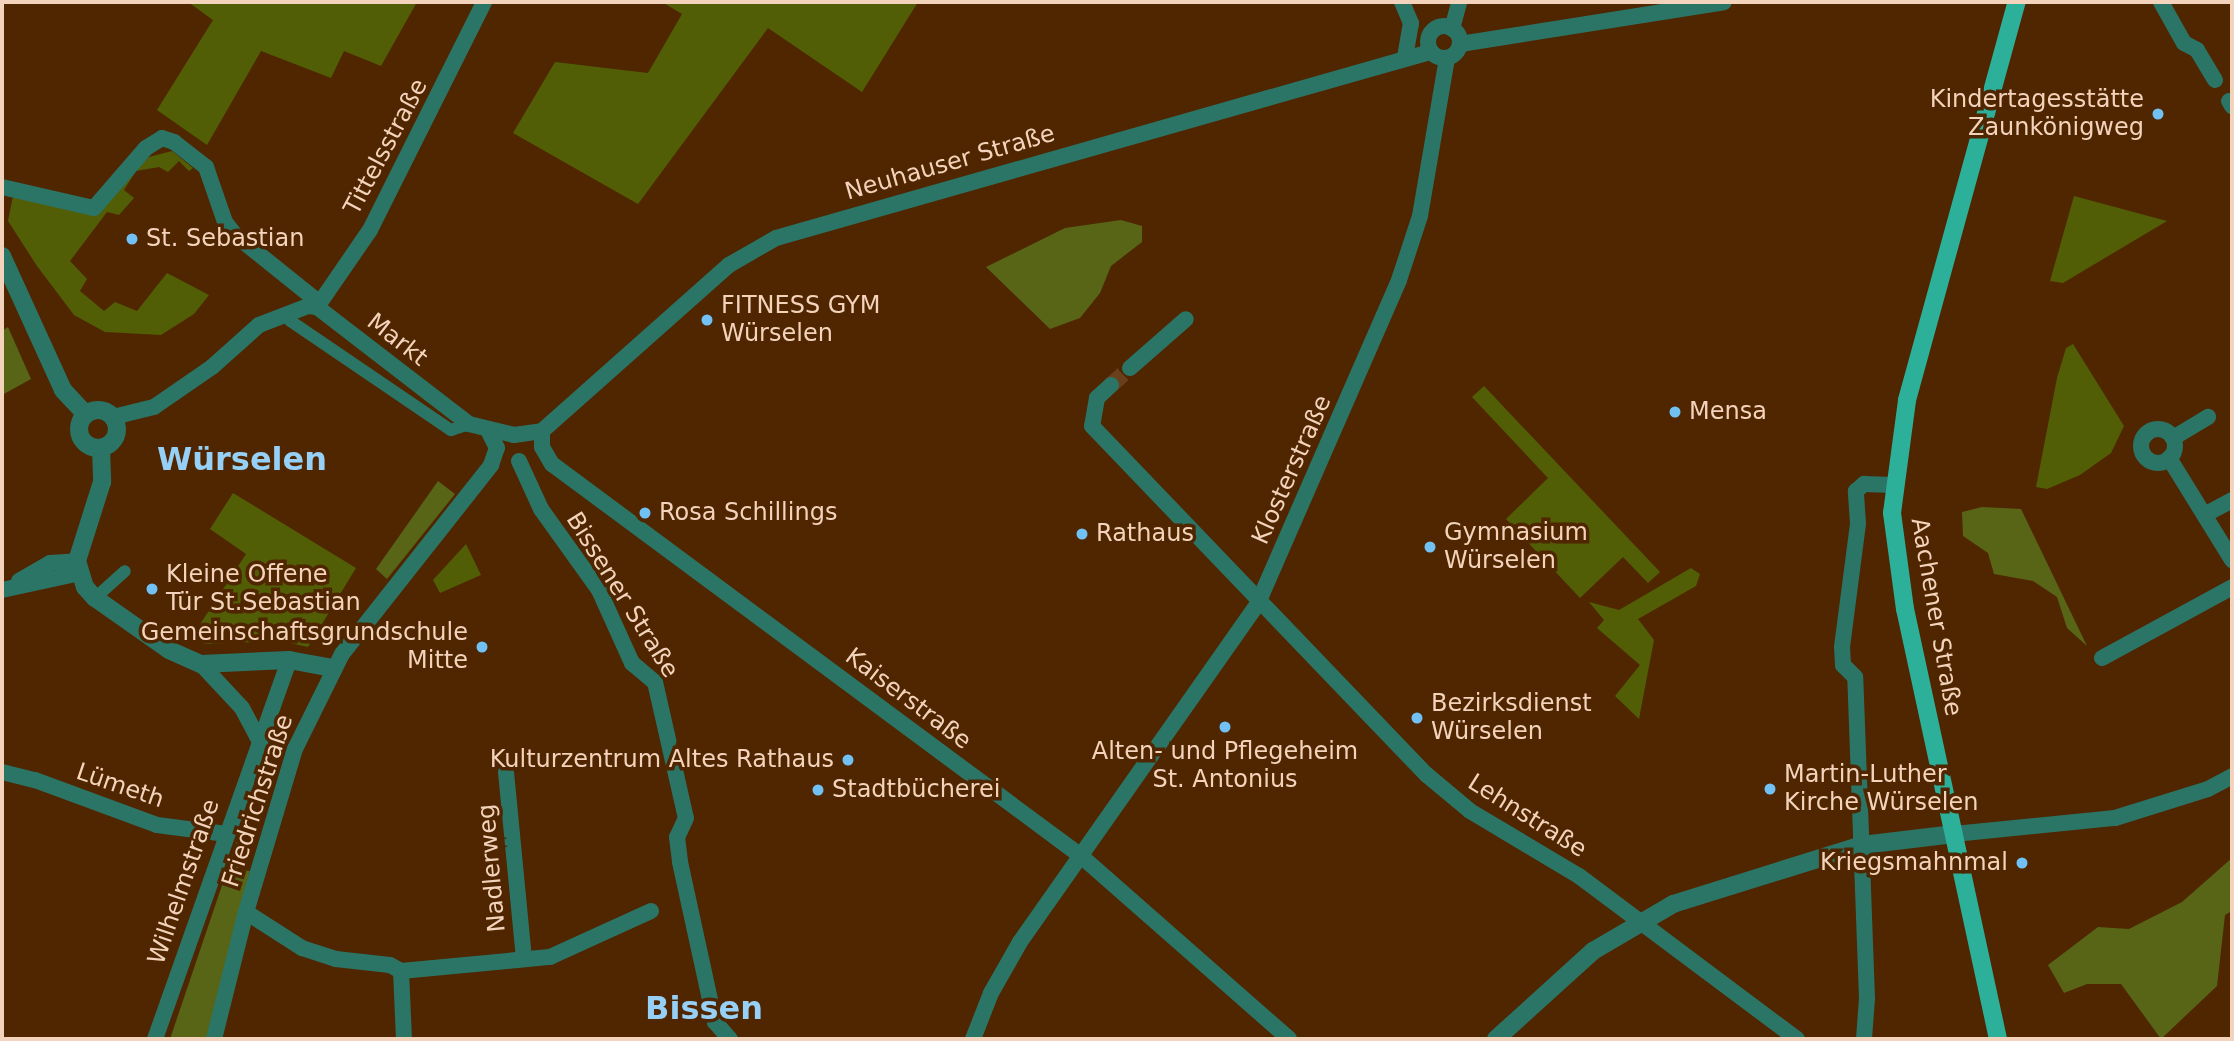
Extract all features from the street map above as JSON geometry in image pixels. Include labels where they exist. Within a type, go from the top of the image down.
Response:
[{"type":"main road","name":"Aachener Straße","points":[[1998,1039],[1905,609],[1893,485],[1914,370],[2017,2]]},
{"type":"street","name":"Tittelsstraße","points":[[318,305],[370,230],[484,2]]},
{"type":"street","points":[[1402,2],[1411,23],[1405,57]]},
{"type":"street","points":[[1459,2],[1452,29],[1460,44]]},
{"type":"street","points":[[1430,35],[1430,52],[1447,58],[1460,44],[1724,2]]},
{"type":"street","points":[[2161,2],[2184,43],[2197,50],[2215,80]]},
{"type":"street","points":[[1411,23],[1430,35]]},
{"type":"street","points":[[1430,35],[1441,27],[1452,29]]},
{"type":"street","name":"Neuhauser Straße","points":[[542,431],[729,265],[776,238],[1430,52]]},
{"type":"street","name":"Klosterstraße","points":[[973,1039],[991,993],[1020,942],[1258,603],[1399,280],[1420,216],[1447,58]]},
{"type":"street","name":"Markt","points":[[2,187],[94,208],[122,170],[162,138],[206,167],[234,235],[469,424],[489,432],[542,431]]},
{"type":"street","points":[[2,256],[63,390],[85,414]]},
{"type":"street","points":[[113,417],[116,436],[101,448],[89,446],[80,437],[79,425],[85,414],[97,410],[113,417],[154,407],[212,367],[259,325],[318,305]]},
{"type":"street","name":"Markt","points":[[291,314],[451,430],[469,424]]},
{"type":"street","points":[[1130,368],[1186,319]]},
{"type":"street","name":"Lehnstraße","points":[[1111,385],[1097,398],[1092,426],[1258,603],[1299,639],[1448,793],[1469,811],[1580,876],[1797,1039]]},
{"type":"street","points":[[2173,438],[2208,417]]},
{"type":"street","points":[[2154,429],[2165,430],[2173,438],[2175,449],[2169,458],[2159,463],[2148,459],[2142,444],[2154,429]]},
{"type":"street","points":[[542,431],[542,447],[552,464]]},
{"type":"street","points":[[489,432],[498,448],[491,465]]},
{"type":"street","points":[[101,448],[102,482],[78,567],[95,598],[157,643],[201,664],[242,708],[259,740]]},
{"type":"street","points":[[2169,458],[2207,514],[2232,560]]},
{"type":"street","points":[[491,465],[519,461],[552,464]]},
{"type":"street","name":"Bissener Straße","points":[[519,461],[541,509],[599,590],[632,663],[654,682],[686,818],[677,837],[680,862],[715,1022],[730,1039]]},
{"type":"street","name":"Kaiserstraße","points":[[552,464],[1081,856],[1289,1039]]},
{"type":"street","name":"Friedrichstraße","points":[[214,1039],[246,912],[295,750],[332,668],[491,465]]},
{"type":"street","points":[[1864,1039],[1867,998],[1855,677],[1843,665],[1842,647],[1858,523],[1853,499],[1864,484],[1893,485]]},
{"type":"street","points":[[2207,514],[2232,500]]},
{"type":"street","points":[[5,589],[78,567]]},
{"type":"street","points":[[95,598],[125,571]]},
{"type":"street","points":[[2102,658],[2232,587]]},
{"type":"street","points":[[201,664],[289,660],[332,668]]},
{"type":"street","name":"Wilhelmstraße","points":[[155,1039],[289,660]]},
{"type":"street","name":"Lümeth","points":[[2,772],[36,780],[157,825],[226,834]]},
{"type":"street","name":"Nadlerweg","points":[[506,772],[524,959]]},
{"type":"street","points":[[1496,1039],[1593,951],[1640,922],[1709,890],[1862,845],[2115,818],[2208,789],[2232,776]]},
{"type":"street","name":"Nadlerweg","points":[[246,912],[302,948],[336,959],[390,965],[401,971],[568,952],[652,911]]},
{"type":"street","points":[[401,971],[404,1039]]},
{"type":"green space","points":[[188,2],[417,2],[381,66],[344,51],[331,78],[261,51],[207,145],[157,110],[213,20]]},
{"type":"green space","points":[[662,2],[918,2],[862,92],[768,28],[638,204],[513,133],[555,62],[648,73],[682,14]]},
{"type":"green space","points":[[172,151],[193,168],[189,171],[179,161],[168,172],[159,167],[136,171],[124,190],[134,198],[119,215],[107,212],[70,261],[87,279],[80,291],[104,311],[115,302],[137,311],[167,273],[209,295],[194,314],[161,335],[105,332],[74,315],[37,266],[8,221],[13,196],[85,213],[149,157]]},
{"type":"green space","points":[[2074,196],[2167,221],[2063,283],[2050,281]]},
{"type":"green space","points":[[1121,220],[1142,226],[1142,242],[1111,266],[1100,293],[1080,318],[1050,329],[986,267],[1065,228]]},
{"type":"green space","points":[[8,327],[31,379],[2,395],[2,331]]},
{"type":"green space","points":[[2073,344],[2124,426],[2111,453],[2080,475],[2047,489],[2036,487],[2057,378],[2066,348]]},
{"type":"green space","points":[[1484,386],[1660,572],[1648,583],[1623,557],[1580,598],[1506,519],[1548,478],[1472,397]]},
{"type":"green space","points":[[438,481],[455,494],[387,579],[376,569]]},
{"type":"green space","points":[[233,493],[356,568],[308,647],[281,641],[205,644],[193,635],[246,554],[210,529]]},
{"type":"green space","points":[[1982,507],[2021,509],[2087,646],[2067,628],[2057,597],[2033,581],[1994,574],[1988,553],[1963,536],[1962,512]]},
{"type":"green space","points":[[466,544],[481,575],[440,593],[433,580]]},
{"type":"green space","points":[[1691,568],[1700,574],[1696,586],[1638,619],[1654,640],[1639,719],[1615,696],[1640,665],[1597,628],[1604,620],[1589,602],[1619,610]]},
{"type":"green space","points":[[237,841],[249,845],[238,869],[250,871],[207,1039],[170,1039]]},
{"type":"green space","points":[[2232,858],[2232,911],[2225,915],[2217,986],[2161,1039],[2121,984],[2087,984],[2064,993],[2048,965],[2098,927],[2129,929],[2182,902]]},
{"type":"tunnel","points":[[1111,385],[1130,368]]},
{"type":"place","name":"Kindertagesstätte Zaunkönigweg","points":[[2158,114]]},
{"type":"place","name":"St. Sebastian","points":[[132,239]]},
{"type":"place","name":"FITNESS GYM Würselen","points":[[707,320]]},
{"type":"place","name":"Mensa","points":[[1675,412]]},
{"type":"place","name":"Rosa Schillings","points":[[645,513]]},
{"type":"place","name":"Rathaus","points":[[1082,534]]},
{"type":"place","name":"Gymnasium Würselen","points":[[1430,547]]},
{"type":"place","name":"Kleine Offene Tür St.Sebastian","points":[[152,589]]},
{"type":"place","name":"Gemeinschaftsgrundschule Mitte","points":[[482,647]]},
{"type":"place","name":"Bezirksdienst Würselen","points":[[1417,718]]},
{"type":"place","name":"Alten- und Pflegeheim St. Antonius","points":[[1225,727]]},
{"type":"place","name":"Kulturzentrum Altes Rathaus","points":[[848,760]]},
{"type":"place","name":"Martin-Luther Kirche Würselen","points":[[1770,789]]},
{"type":"place","name":"Stadtbücherei","points":[[818,790]]},
{"type":"place","name":"Kriegsmahnmal","points":[[2022,863]]},
{"type":"district","name":"Würselen","points":[[242,459]]},
{"type":"district","name":"Bissen","points":[[704,1008]]}]
